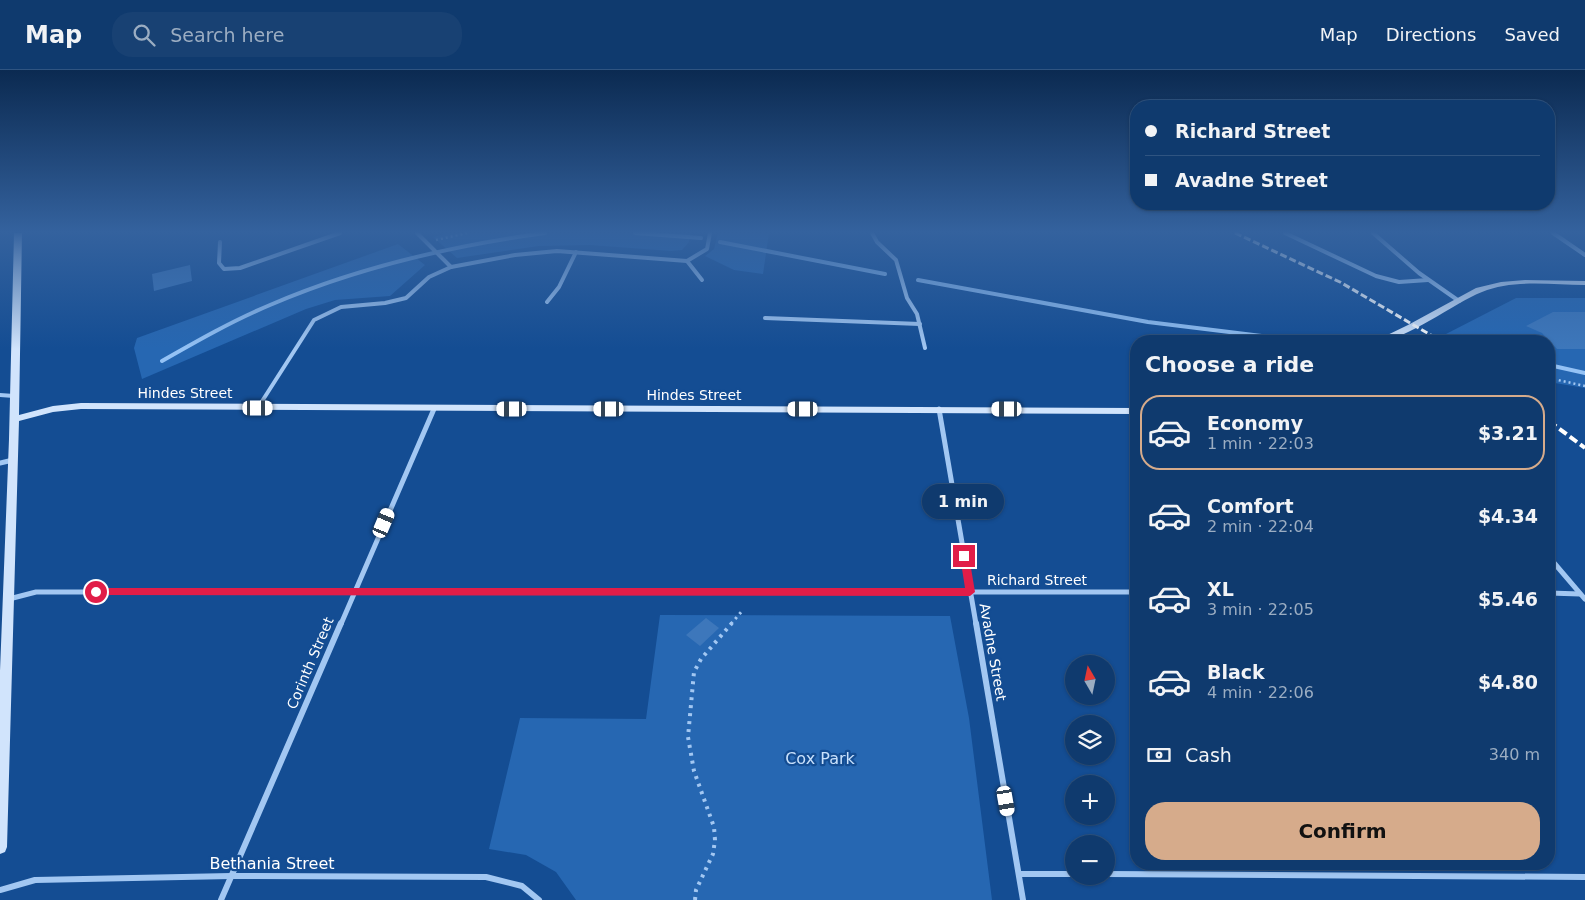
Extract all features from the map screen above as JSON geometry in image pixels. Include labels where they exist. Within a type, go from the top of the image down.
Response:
[{"type":"street","points":[[0,847],[9,599],[17,272]]},
{"type":"street","points":[[258,408],[314,320],[341,307],[385,304],[406,298],[429,277],[440,272]]},
{"type":"street","points":[[547,302],[559,287],[566,272]]},
{"type":"street","points":[[695,272],[702,280]]},
{"type":"street","points":[[899,272],[906,298],[917,314],[925,348]]},
{"type":"street","points":[[1367,272],[1399,282],[1428,280]]},
{"type":"street","points":[[1418,272],[1459,301]]},
{"type":"street","points":[[1393,335],[1412,327],[1479,290],[1501,284],[1585,282]]},
{"type":"street","points":[[765,318],[803,321],[827,319],[920,324]]},
{"type":"street","points":[[0,396],[14,396]]},
{"type":"street","name":"Hindes Street","points":[[14,419],[53,409],[81,406],[434,409],[1130,410]]},
{"type":"street","name":"Corinth Street","points":[[221,900],[434,409]]},
{"type":"street","name":"Avadne Street","points":[[939,409],[1023,900]]},
{"type":"street","points":[[0,463],[13,460]]},
{"type":"street","points":[[1555,564],[1585,599]]},
{"type":"street","name":"Richard Street","points":[[9,599],[36,592],[1130,592]]},
{"type":"street","points":[[1555,593],[1580,594]]},
{"type":"street","points":[[1019,874],[1065,874]]},
{"type":"street","points":[[1115,874],[1585,877]]},
{"type":"street","name":"Bethania Street","points":[[0,890],[35,880],[231,876],[486,877],[508,879],[535,894],[539,900]]},
{"type":"path","points":[[1555,379],[1585,386]]},
{"type":"path","points":[[695,900],[696,890],[713,854],[716,840],[714,827],[694,771],[688,737],[694,672],[701,660],[742,612]]},
{"type":"green space","points":[[321,272],[417,272],[390,296],[335,300],[306,309],[142,379],[134,348],[137,338]]},
{"type":"green space","points":[[747,272],[763,272],[763,274]]},
{"type":"green space","points":[[1516,298],[1585,298],[1585,388],[1555,383],[1555,335],[1443,335]]},
{"type":"green space","name":"Cox Park","points":[[660,615],[950,616],[969,718],[992,900],[576,900],[556,872],[526,855],[489,849],[520,718],[646,719]]},
{"type":"building","points":[[162,272],[191,272],[192,281],[154,291],[152,274]]},
{"type":"building","points":[[1553,312],[1585,312],[1585,349],[1557,349],[1555,347],[1555,335],[1544,335],[1526,326]]},
{"type":"building","points":[[706,618],[719,628],[700,646],[686,635]]},
{"type":"waterway","points":[[162,361],[256,311],[303,292],[363,272]]},
{"type":"waterway","points":[[873,272],[885,274]]},
{"type":"waterway","points":[[918,280],[1148,322],[1254,335]]},
{"type":"waterway","points":[[1555,366],[1585,373]]},
{"type":"railway","points":[[1318,272],[1340,282],[1431,335]]},
{"type":"railway","points":[[1555,426],[1585,448]]},
{"type":"route","points":[[96,592],[970,592],[964,556]]}]
